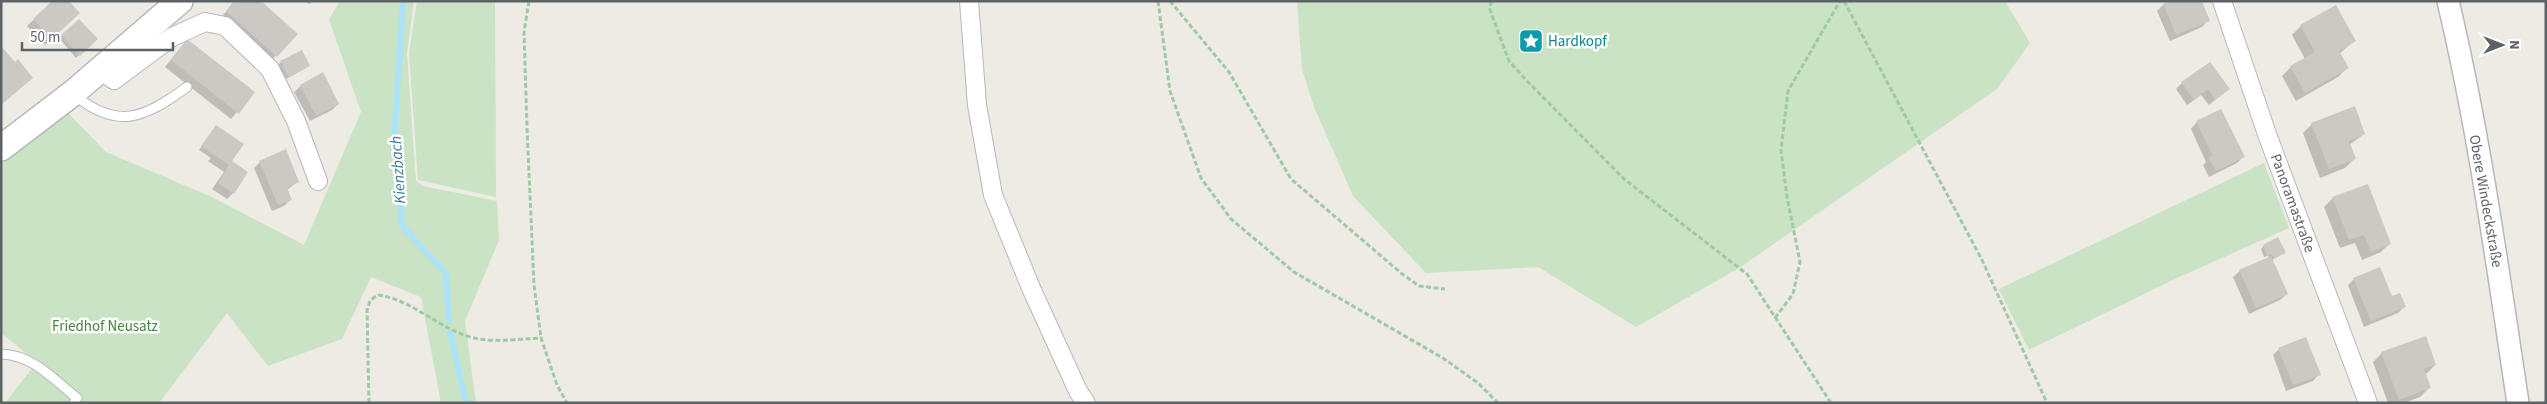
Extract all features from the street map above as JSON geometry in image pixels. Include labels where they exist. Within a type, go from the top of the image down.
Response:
[{"type":"main road","points":[[1,148],[73,94],[180,1]]},
{"type":"street","points":[[969,1],[977,105],[993,195],[1031,288],[1078,391],[1086,403]]},
{"type":"street","name":"Panoramastraße","points":[[2222,1],[2268,137],[2368,403]]},
{"type":"street","name":"Obere Windeckstraße","points":[[2448,1],[2457,40],[2495,256],[2518,403]]},
{"type":"street","points":[[100,70],[114,80],[172,37],[205,22],[225,26],[270,69],[296,121],[318,181]]},
{"type":"lane","points":[[73,94],[90,107],[111,116],[138,115],[161,106],[187,87]]},
{"type":"lane","points":[[1,354],[16,354],[36,365],[77,398],[74,403]]},
{"type":"path","points":[[530,1],[524,32],[534,285],[541,338],[557,385],[566,403]]},
{"type":"path","points":[[1158,1],[1170,92],[1202,178],[1232,219],[1294,272],[1443,358],[1478,383],[1498,403]]},
{"type":"path","points":[[1170,1],[1230,72],[1291,179],[1407,278],[1419,286],[1445,289]]},
{"type":"path","points":[[1491,1],[1490,10],[1509,61],[1624,179],[1747,274],[1831,403]]},
{"type":"path","points":[[1775,318],[1793,294],[1800,262],[1781,150],[1788,91],[1840,1]]},
{"type":"path","points":[[1844,1],[1982,260],[2047,403]]},
{"type":"path","points":[[369,403],[367,310],[370,301],[377,295],[389,296],[429,318],[478,339],[541,338]]},
{"type":"green space","name":"Friedhof Neusatz","points":[[340,1],[414,1],[407,53],[416,181],[423,186],[497,201],[499,240],[465,321],[476,403],[441,403],[421,297],[371,277],[342,339],[268,366],[227,313],[159,403],[5,403],[37,362],[1,333],[1,163],[66,111],[106,152],[212,197],[304,245],[361,112],[329,19]]},
{"type":"green space","points":[[417,1],[495,1],[496,197],[418,180],[409,53]]},
{"type":"green space","points":[[1297,1],[2005,1],[2030,43],[1997,89],[1739,268],[1636,327],[1538,267],[1426,273],[1353,196],[1314,107],[1302,69]]},
{"type":"green space","points":[[2264,163],[2289,228],[2177,278],[2029,350],[1999,289]]},
{"type":"building","points":[[52,1],[69,1],[80,13],[52,39],[33,19]]},
{"type":"building","points":[[234,1],[261,1],[298,34],[277,57],[226,11]]},
{"type":"building","points":[[2169,1],[2202,1],[2210,21],[2176,35],[2163,4]]},
{"type":"building","points":[[2336,5],[2356,41],[2339,51],[2349,68],[2305,93],[2290,66],[2315,52],[2300,25]]},
{"type":"building","points":[[79,19],[98,39],[80,56],[61,35]]},
{"type":"building","points":[[187,39],[255,92],[239,114],[171,60]]},
{"type":"building","points":[[1,46],[15,62],[18,59],[33,78],[1,105]]},
{"type":"building","points":[[302,50],[310,66],[289,77],[280,61]]},
{"type":"building","points":[[2210,62],[2230,89],[2215,100],[2208,89],[2194,100],[2181,82]]},
{"type":"building","points":[[323,72],[339,104],[316,116],[300,85]]},
{"type":"building","points":[[2355,106],[2365,134],[2349,141],[2356,159],[2329,169],[2311,123]]},
{"type":"building","points":[[2221,109],[2245,157],[2216,171],[2209,158],[2212,155],[2196,121]]},
{"type":"building","points":[[216,125],[244,144],[232,161],[248,172],[234,194],[218,183],[229,165],[201,146]]},
{"type":"building","points":[[286,149],[299,182],[287,188],[292,200],[278,205],[259,161]]},
{"type":"building","points":[[2368,184],[2391,244],[2371,252],[2364,235],[2349,240],[2332,197]]},
{"type":"building","points":[[2278,237],[2286,253],[2274,258],[2269,251],[2271,254],[2267,256],[2263,245]]},
{"type":"building","points":[[2271,256],[2288,294],[2256,308],[2239,270]]},
{"type":"building","points":[[2380,267],[2392,296],[2400,293],[2406,307],[2371,321],[2353,278]]},
{"type":"building","points":[[2426,336],[2436,365],[2424,369],[2431,388],[2399,400],[2381,352]]},
{"type":"building","points":[[2306,337],[2321,375],[2293,385],[2278,348]]},
{"type":"waterway","name":"Kienzbach","points":[[403,1],[394,139],[402,226],[446,273],[449,321]]},
{"type":"waterway","name":"Kienzbach","points":[[450,332],[466,403]]},
{"type":"place","name":"Hardkopf","points":[[1531,41]]}]
